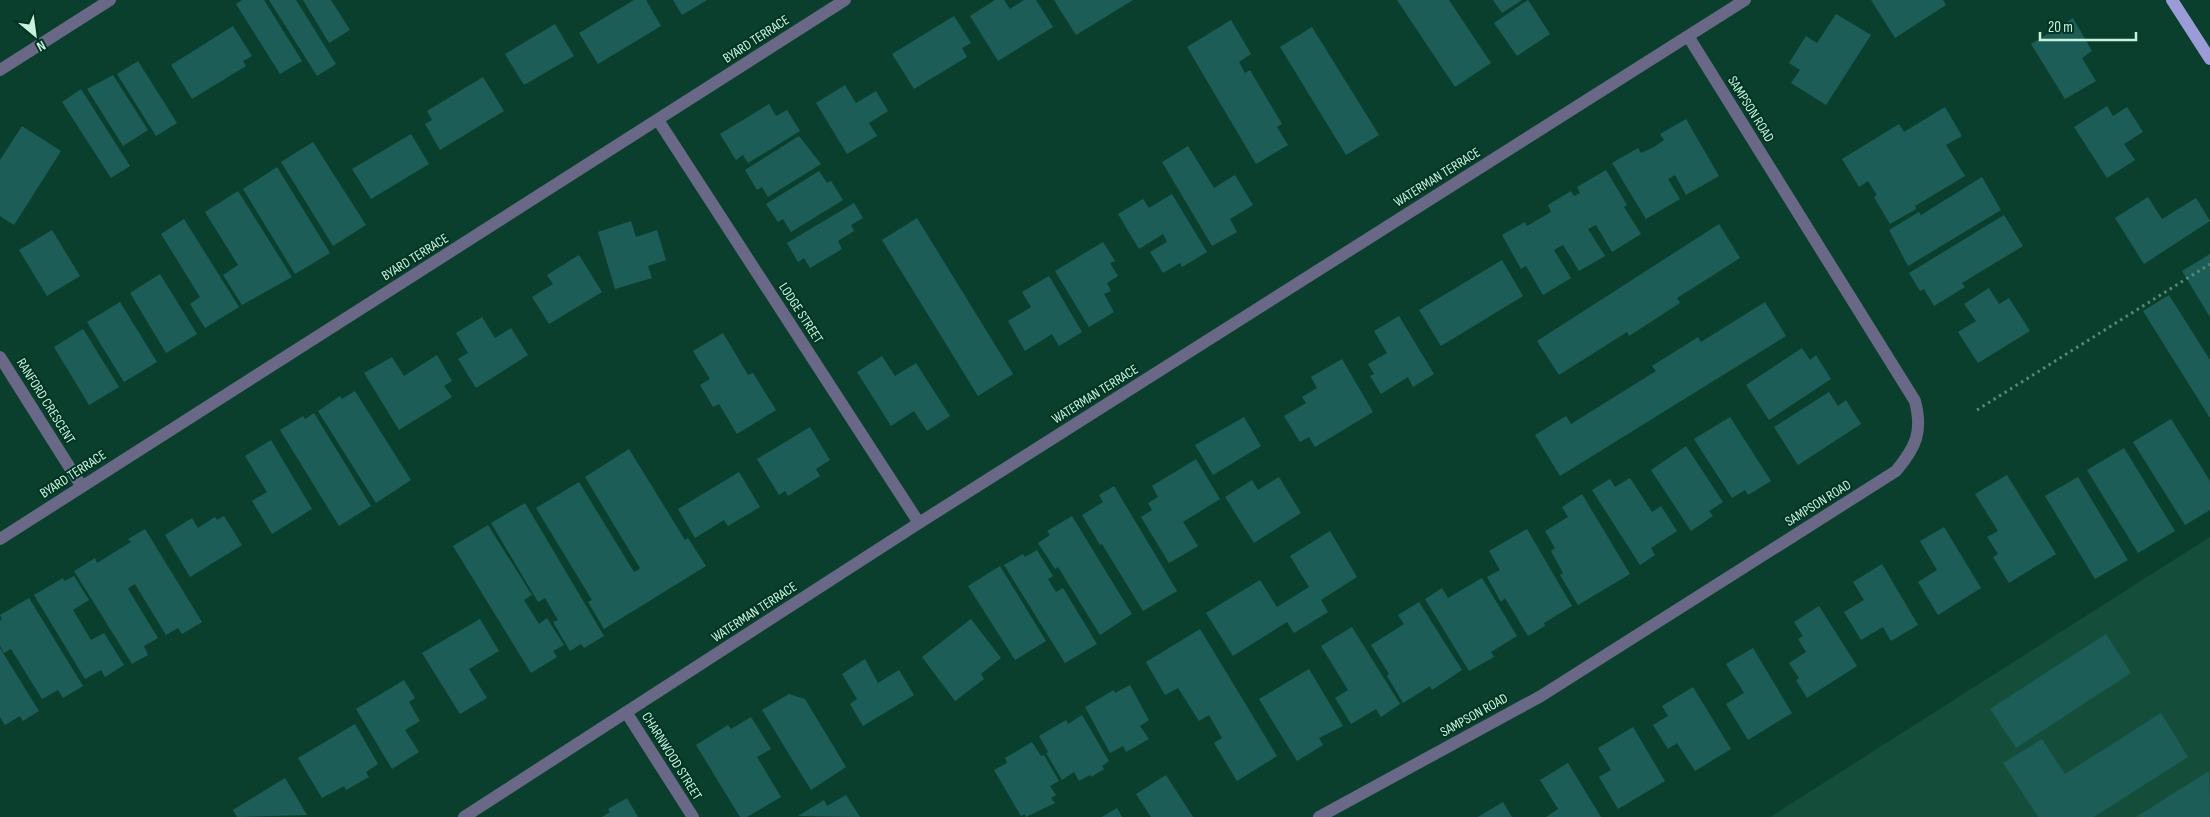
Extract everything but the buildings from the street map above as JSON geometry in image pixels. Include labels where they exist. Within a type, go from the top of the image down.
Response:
[{"type":"main road","points":[[2172,0],[2210,59]]},
{"type":"street","points":[[0,70],[110,0]]},
{"type":"street","name":"BYARD TERRACE","points":[[0,539],[845,0]]},
{"type":"street","name":"WATERMAN TERRACE","points":[[464,817],[919,523],[1745,0]]},
{"type":"street","name":"SAMPSON ROAD","points":[[1319,817],[1541,696],[1896,471],[1909,455],[1918,437],[1920,419],[1915,401],[1688,36]]},
{"type":"street","name":"LODGE STREET","points":[[658,120],[919,523]]},
{"type":"street","name":"RANFORD CRESCENT","points":[[0,357],[82,486]]},
{"type":"street","name":"CHARNWOOD STREET","points":[[626,712],[693,817]]},
{"type":"path","points":[[1977,410],[2210,264]]},
{"type":"shaded area","points":[[2210,537],[2210,817],[1770,817]]}]
